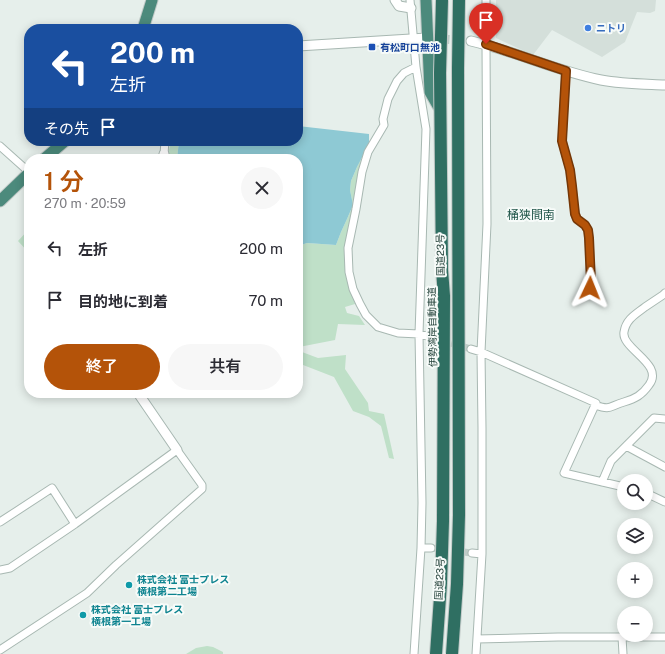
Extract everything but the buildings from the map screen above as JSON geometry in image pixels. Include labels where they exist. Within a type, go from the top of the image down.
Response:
[{"type":"highway","points":[[145,24],[152,0]]},
{"type":"highway","points":[[426,0],[430,92],[438,106]]},
{"type":"highway","name":"国道23号","points":[[435,654],[440,567],[440,272],[437,0]]},
{"type":"highway","name":"伊勢湾岸自動車道","points":[[435,654],[441,583],[444,464],[444,304],[442,270],[440,80],[442,0]]},
{"type":"highway","points":[[453,654],[459,515],[458,76],[460,0]]},
{"type":"highway","points":[[50,154],[59,146]]},
{"type":"highway","points":[[0,201],[24,178]]},
{"type":"street","points":[[395,0],[399,6],[411,4],[416,67],[426,129],[419,334],[422,503],[421,548],[414,654]]},
{"type":"street","points":[[476,654],[482,554],[481,352],[487,224],[486,0]]},
{"type":"street","points":[[303,46],[427,38]]},
{"type":"street","points":[[471,41],[486,44],[566,71],[602,80],[665,85]]},
{"type":"street","points":[[416,67],[404,73],[397,81],[388,99],[383,119],[384,125],[368,152],[362,172],[348,248],[349,272],[356,294],[366,316],[378,327],[398,333],[419,334],[431,337]]},
{"type":"street","points":[[566,71],[562,141],[570,170],[575,214],[577,219],[585,225],[588,230],[591,282],[590,288]]},
{"type":"street","points":[[0,146],[24,168]]},
{"type":"street","points":[[471,349],[481,352],[596,404],[595,405],[608,408],[632,400],[642,394],[652,382],[651,369],[624,337],[624,330],[628,321],[633,315],[665,293]]},
{"type":"street","points":[[0,650],[87,593],[116,564],[202,489],[202,485],[141,398]]},
{"type":"street","points":[[595,405],[564,473],[617,485]]},
{"type":"street","points":[[602,482],[611,461],[654,418],[665,419]]},
{"type":"street","points":[[626,446],[665,467]]},
{"type":"street","points":[[0,570],[10,568],[75,524],[177,450]]},
{"type":"street","points":[[0,522],[52,488],[75,524]]},
{"type":"street","points":[[653,496],[665,502]]},
{"type":"street","points":[[421,548],[431,548]]},
{"type":"street","points":[[472,553],[482,554]]},
{"type":"street","points":[[477,639],[617,637]]},
{"type":"street","points":[[653,637],[665,637]]},
{"type":"street","points":[[622,642],[623,654]]},
{"type":"shaded area","points":[[496,0],[656,0],[655,11],[650,13],[637,12],[625,42],[602,57],[552,30],[533,55],[496,38]]},
{"type":"green space","points":[[170,146],[178,146],[178,154],[168,154]]},
{"type":"green space","points":[[361,159],[348,276],[355,304],[345,307],[347,313],[359,316],[365,325],[338,324],[335,340],[303,346],[303,244],[307,243],[336,245],[353,205],[350,190],[351,181]]},
{"type":"green space","points":[[24,234],[24,248],[18,241]]},
{"type":"green space","points":[[303,352],[318,358],[346,355],[345,369],[368,403],[369,411],[384,414],[394,459],[389,458],[381,426],[369,417],[353,411],[334,377],[303,365]]},
{"type":"green space","points":[[207,646],[223,652],[223,654],[186,654],[196,648]]},
{"type":"water","points":[[303,127],[369,134],[369,144],[351,181],[350,190],[353,205],[336,245],[307,243],[303,244],[303,154],[178,154],[178,146],[303,146]]},
{"type":"tunnel","points":[[427,38],[471,41]]},
{"type":"tunnel","points":[[431,337],[471,349]]},
{"type":"tunnel","points":[[431,548],[472,553]]},
{"type":"place","name":"ニトリ","points":[[588,28]]},
{"type":"place","name":"有松町口無池","points":[[372,47]]},
{"type":"place","name":"株式会社 富士プレス 横根第二工場","points":[[129,585]]},
{"type":"place","name":"株式会社 富士プレス 横根第一工場","points":[[83,615]]},
{"type":"district","name":"桶狭間南","points":[[531,215]]},
{"type":"route","points":[[486,44],[566,71],[562,141],[570,170],[575,214],[577,219],[585,225],[588,230],[591,282],[590,288]]}]
